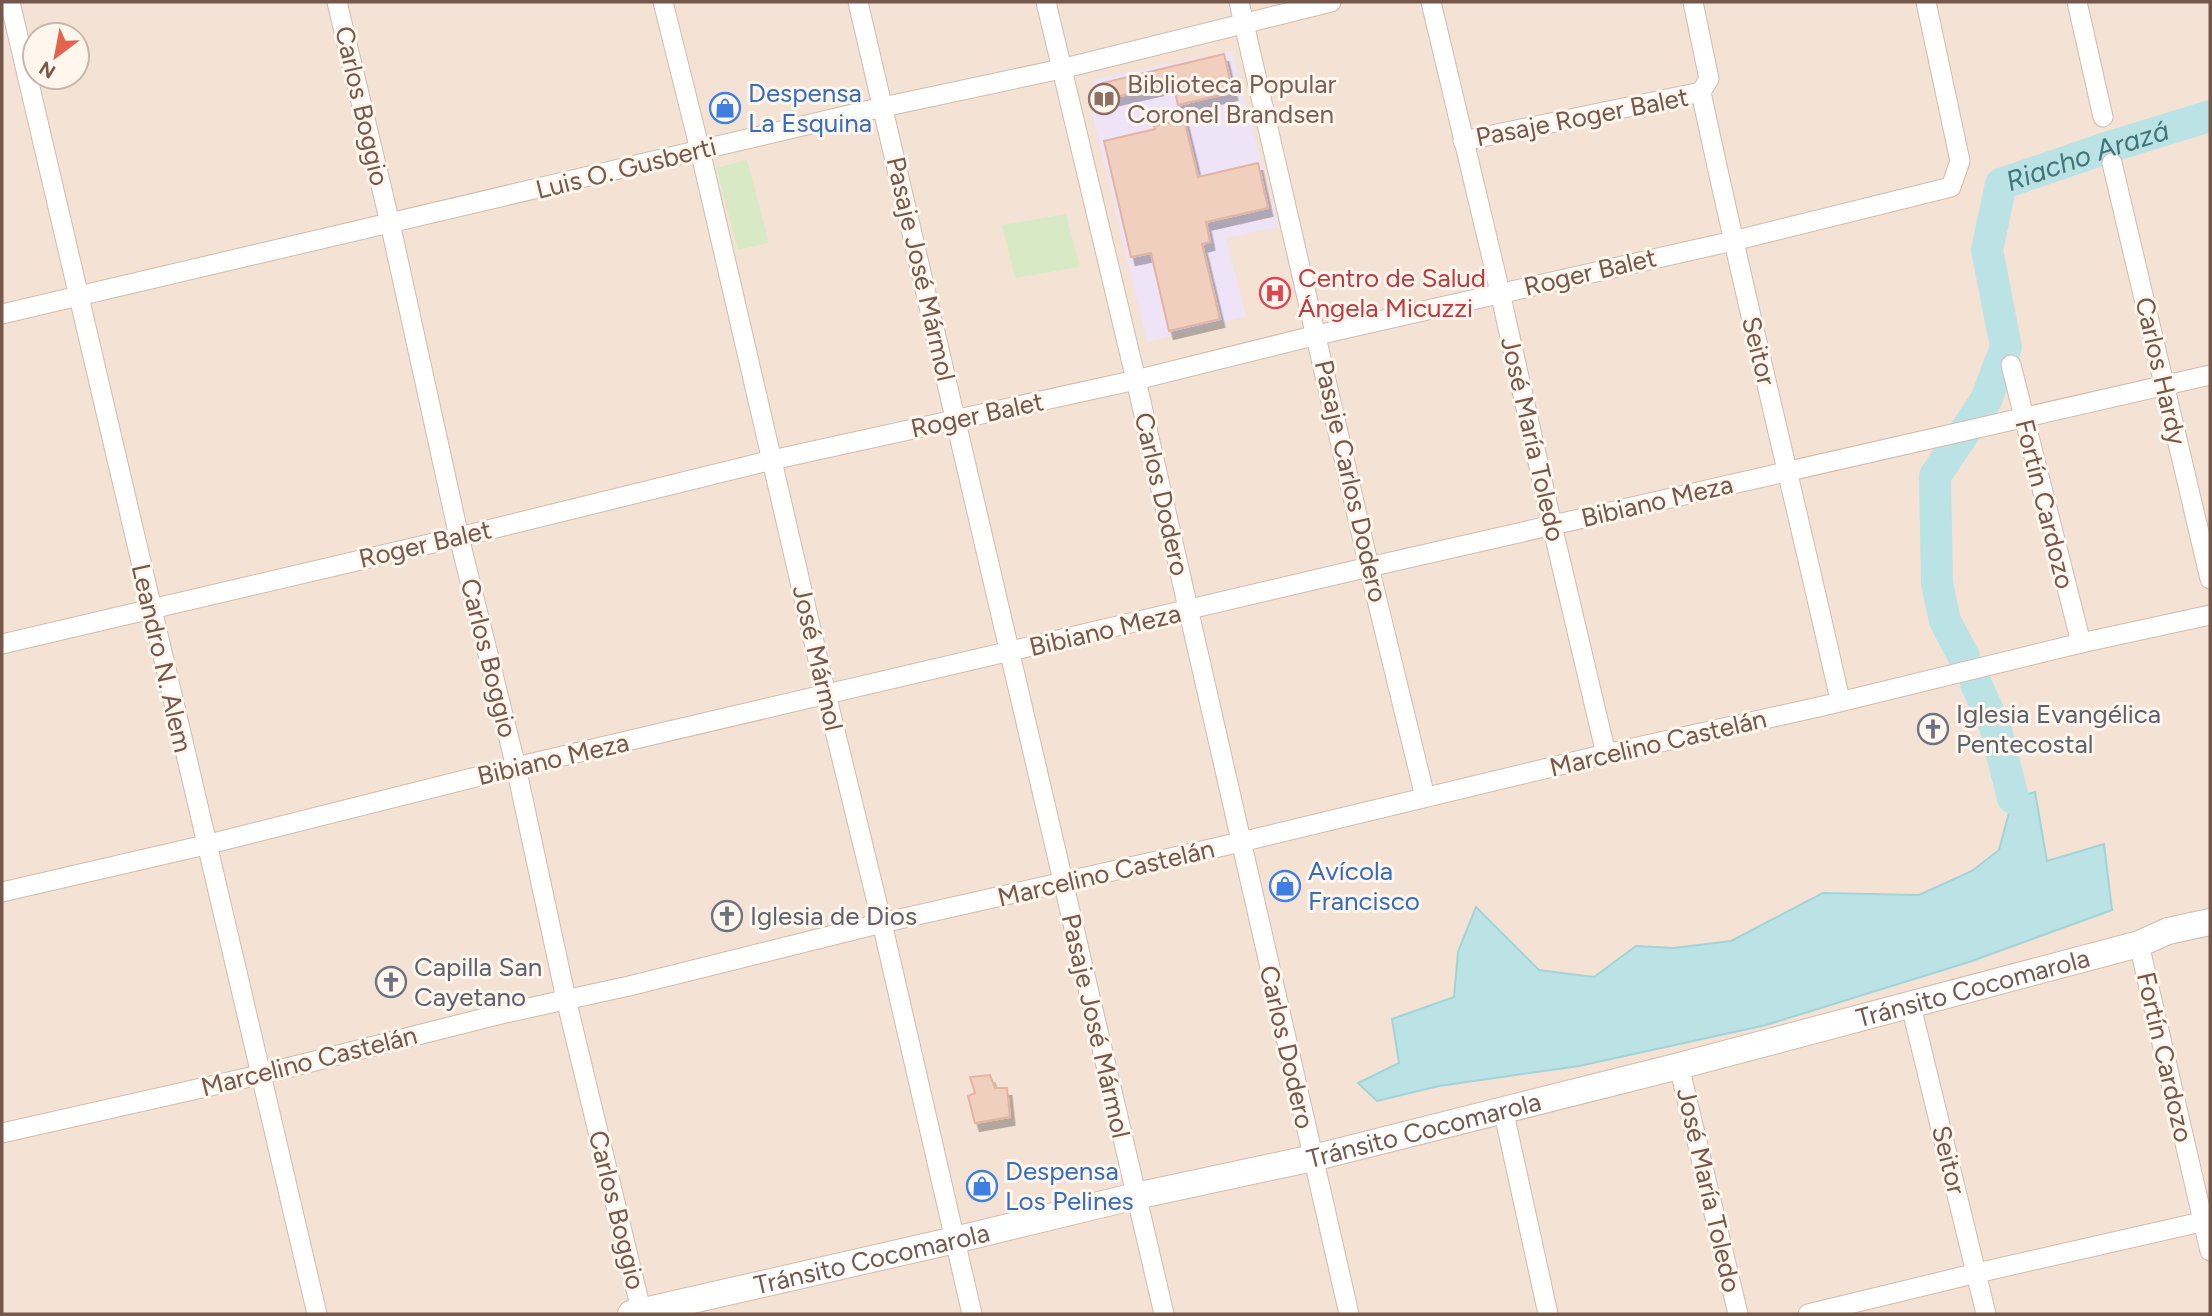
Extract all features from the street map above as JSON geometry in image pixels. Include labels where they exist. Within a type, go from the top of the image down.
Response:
[{"type":"street","name":"Leandro N. Alem","points":[[10,2],[81,297],[205,845],[317,1314]]},
{"type":"street","name":"Carlos Boggio","points":[[337,2],[390,223],[459,537],[516,767],[638,1313]]},
{"type":"street","name":"José Mármol","points":[[663,2],[826,694],[883,923],[972,1314]]},
{"type":"street","name":"Pasaje José Mármol","points":[[858,2],[1164,1314]]},
{"type":"street","name":"Carlos Dodero","points":[[1046,2],[1136,380],[1349,1314]]},
{"type":"street","name":"Pasaje Carlos Dodero","points":[[1239,2],[1425,797]]},
{"type":"street","name":"Luis O. Gusberti","points":[[2,314],[883,107],[1061,69],[1331,2]]},
{"type":"street","name":"José María Toledo","points":[[1431,2],[1606,754]]},
{"type":"street","name":"Seitor","points":[[1693,2],[1709,79],[1701,92],[1732,241],[1789,471],[1840,701]]},
{"type":"street","name":"Roger Balet","points":[[2,644],[459,537],[772,460],[1136,380],[1951,187],[1960,161],[1926,2]]},
{"type":"street","points":[[2077,2],[2103,117]]},
{"type":"street","name":"Pasaje Roger Balet","points":[[1463,141],[1701,92]]},
{"type":"street","name":"Carlos Hardy","points":[[2112,163],[2210,579]]},
{"type":"street","name":"Fortín Cardozo","points":[[2011,365],[2081,643]]},
{"type":"street","name":"Bibiano Meza","points":[[2,892],[826,694],[2210,375]]},
{"type":"street","name":"Marcelino Castelán","points":[[2,1133],[259,1075],[883,923],[2210,615]]},
{"type":"street","name":"Tránsito Cocomarola","points":[[638,1313],[1136,1196],[1313,1158],[1911,1006],[2139,944],[2168,931],[2210,922]]},
{"type":"street","name":"Fortín Cardozo","points":[[2139,944],[2207,1221],[2210,1251]]},
{"type":"street","name":"Seitor","points":[[1911,1006],[1986,1314]]},
{"type":"street","name":"José María Toledo","points":[[1679,1066],[1738,1314]]},
{"type":"street","points":[[1503,1110],[1548,1314]]},
{"type":"street","points":[[1808,1314],[2207,1221]]},
{"type":"shaded area","points":[[2,2],[2210,2],[2210,1314],[2,1314]]},
{"type":"shaded area","points":[[1232,51],[1278,227],[1226,238],[1246,316],[1147,342],[1088,95],[1096,79]]},
{"type":"green space","points":[[747,160],[769,243],[738,250],[716,168]]},
{"type":"green space","points":[[1066,214],[1080,267],[1015,278],[1002,225]]},
{"type":"water","points":[[2035,792],[2047,861],[2104,844],[2112,910],[1969,962],[1766,1025],[1579,1066],[1439,1086],[1377,1101],[1358,1083],[1399,1063],[1392,1019],[1454,997],[1458,952],[1476,907],[1539,970],[1594,977],[1636,946],[1674,948],[1731,941],[1823,893],[1919,895],[1972,871],[1999,850],[2013,798]]},
{"type":"building","points":[[1224,54],[1233,92],[1178,105],[1173,84],[1107,99],[1103,83]]},
{"type":"building","points":[[1184,119],[1198,177],[1258,163],[1268,208],[1206,222],[1210,242],[1202,244],[1220,319],[1169,331],[1151,253],[1131,257],[1104,141]]},
{"type":"building","points":[[990,1075],[995,1088],[1007,1088],[1010,1117],[975,1123],[968,1096],[975,1093],[970,1077]]},
{"type":"waterway","name":"Riacho Arazá","points":[[1964,657],[1945,621],[1937,583],[1935,476],[1986,400],[2006,347],[1987,250],[2001,184],[2210,116]]},
{"type":"waterway","name":"Riacho Arazá","points":[[1976,684],[1995,726],[2013,798]]},
{"type":"place","name":"Biblioteca Popular Coronel Brandsen","points":[[1104,99]]},
{"type":"place","name":"Despensa La Esquina","points":[[725,108]]},
{"type":"place","name":"Centro de Salud Ángela Micuzzi","points":[[1275,293]]},
{"type":"place","name":"Iglesia Evangélica Pentecostal","points":[[1933,729]]},
{"type":"place","name":"Avícola Francisco","points":[[1285,886]]},
{"type":"place","name":"Iglesia de Dios","points":[[727,916]]},
{"type":"place","name":"Capilla San Cayetano","points":[[391,982]]},
{"type":"place","name":"Despensa Los Pelines","points":[[982,1186]]}]
